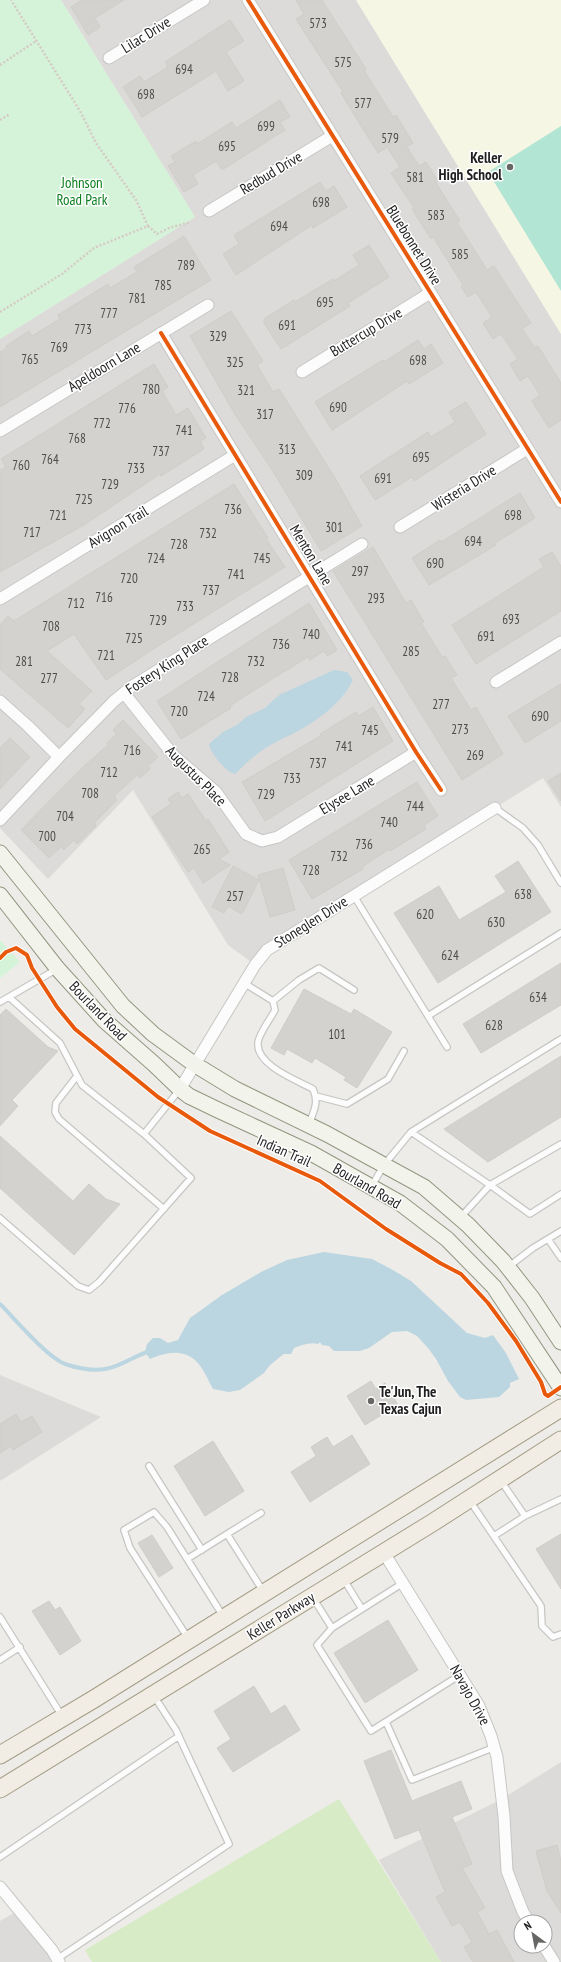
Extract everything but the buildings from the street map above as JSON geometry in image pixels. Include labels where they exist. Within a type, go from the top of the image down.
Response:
[{"type":"main road","name":"Bourland Road","points":[[0,853],[122,1006],[153,1034],[194,1064],[235,1089],[309,1124],[424,1187],[460,1218],[508,1267],[532,1298],[561,1342]]},
{"type":"main road","name":"Bourland Road","points":[[0,895],[57,968],[104,1020],[189,1096],[311,1154],[371,1187],[400,1204],[447,1239],[471,1261],[494,1286],[561,1388]]},
{"type":"main road","name":"Keller Parkway","points":[[0,1755],[63,1718],[561,1408]]},
{"type":"main road","name":"Keller Parkway","points":[[0,1789],[384,1553],[561,1440]]},
{"type":"street","name":"Lilac Drive","points":[[109,58],[204,0]]},
{"type":"street","name":"Bluebonnet Drive","points":[[248,0],[561,502]]},
{"type":"street","name":"Redbud Drive","points":[[209,211],[332,136]]},
{"type":"street","name":"Buttercup Drive","points":[[302,372],[430,293]]},
{"type":"street","name":"Apeldoorn Lane","points":[[0,431],[208,305]]},
{"type":"street","name":"Menton Lane","points":[[161,333],[416,752],[441,790]]},
{"type":"street","name":"Wisteria Drive","points":[[400,527],[527,449]]},
{"type":"street","name":"Avignon Trail","points":[[0,598],[235,455]]},
{"type":"street","name":"Fostery King Place","points":[[0,820],[59,757],[124,692],[362,544]]},
{"type":"street","points":[[496,682],[561,642]]},
{"type":"street","name":"Augustus Place","points":[[124,692],[174,756],[216,792],[246,834],[262,841],[278,837]]},
{"type":"street","points":[[0,701],[59,757]]},
{"type":"street","name":"Elysee Lane","points":[[278,837],[416,752]]},
{"type":"street","name":"Stoneglen Drive","points":[[180,1089],[255,965],[267,950],[495,808]]},
{"type":"street","name":"Navajo Drive","points":[[384,1553],[479,1706],[495,1747],[504,1816],[507,1871],[524,1914]]},
{"type":"street","points":[[1,1890],[52,1950],[58,1961]]},
{"type":"lane","points":[[495,808],[522,828],[538,846],[561,884]]},
{"type":"lane","points":[[354,895],[447,1047]]},
{"type":"lane","points":[[428,1016],[561,933]]},
{"type":"lane","points":[[0,1002],[57,968]]},
{"type":"lane","points":[[273,1001],[298,980],[319,968],[354,990]]},
{"type":"lane","points":[[244,984],[273,1001],[275,1010],[257,1042],[258,1052],[266,1063],[313,1089],[316,1096],[316,1106],[309,1124]]},
{"type":"lane","points":[[0,1218],[78,1286],[89,1290],[99,1282],[192,1178],[144,1134],[82,1085],[60,1044],[9,997]]},
{"type":"lane","points":[[371,1187],[384,1165],[411,1132],[561,1039]]},
{"type":"lane","points":[[316,1096],[347,1104],[388,1079],[404,1051]]},
{"type":"lane","points":[[77,1076],[56,1103],[55,1112],[60,1119],[164,1209]]},
{"type":"lane","points":[[144,1134],[180,1089]]},
{"type":"lane","points":[[411,1132],[530,1214],[561,1194]]},
{"type":"lane","points":[[460,1218],[490,1185],[561,1144]]},
{"type":"lane","points":[[508,1267],[561,1231]]},
{"type":"lane","points":[[548,1239],[561,1258]]},
{"type":"lane","points":[[149,1466],[202,1550]]},
{"type":"lane","points":[[500,1479],[525,1516]]},
{"type":"lane","points":[[469,1499],[541,1606],[542,1626],[553,1637],[561,1634]]},
{"type":"lane","points":[[494,1536],[525,1516],[561,1499]]},
{"type":"lane","points":[[189,1640],[130,1548],[124,1530],[154,1512],[167,1527],[224,1618]]},
{"type":"lane","points":[[187,1559],[260,1513]]},
{"type":"lane","points":[[227,1534],[264,1593]]},
{"type":"lane","points":[[342,1578],[362,1609]]},
{"type":"lane","points":[[403,1583],[332,1628],[317,1645],[371,1732],[460,1675]]},
{"type":"lane","points":[[312,1597],[332,1628]]},
{"type":"lane","points":[[0,1617],[63,1718]]},
{"type":"lane","points":[[0,1660],[20,1647]]},
{"type":"lane","points":[[58,1961],[229,1844],[179,1736],[154,1695]]},
{"type":"lane","points":[[386,1722],[412,1780],[495,1747]]},
{"type":"lane","points":[[0,1857],[179,1736]]},
{"type":"path","points":[[11,0],[80,111],[96,143],[136,200],[148,226],[158,234],[169,228],[191,222]]},
{"type":"path","points":[[0,65],[36,41]]},
{"type":"path","points":[[0,120],[10,114]]},
{"type":"path","points":[[0,312],[62,274],[94,248],[148,226]]},
{"type":"shaded area","points":[[61,0],[356,0],[561,334],[561,807],[543,778],[275,944],[255,965],[228,945],[133,790],[48,879],[0,828],[0,339],[195,217]]},
{"type":"shaded area","name":"Keller High School","points":[[356,0],[561,0],[561,334]]},
{"type":"shaded area","points":[[0,1375],[101,1417],[0,1481]]},
{"type":"shaded area","points":[[561,1762],[561,1962],[441,1962],[379,1860],[502,1799]]},
{"type":"shaded area","points":[[19,1910],[59,1962],[0,1962],[0,1921]]},
{"type":"green space","name":"Johnson Road Park","points":[[0,0],[61,0],[195,217],[0,339]]},
{"type":"green space","points":[[561,126],[561,291],[488,172]]},
{"type":"green space","points":[[0,940],[20,962],[0,978]]},
{"type":"green space","points":[[339,1799],[441,1962],[92,1962],[85,1950]]},
{"type":"water","points":[[334,670],[347,672],[353,680],[347,691],[339,700],[310,724],[265,749],[235,774],[228,770],[212,752],[209,744],[223,732],[237,725],[246,717],[265,708],[279,695]]},
{"type":"water","points":[[324,1252],[372,1259],[411,1281],[467,1333],[485,1338],[493,1335],[506,1353],[519,1379],[510,1383],[510,1387],[499,1397],[466,1400],[460,1397],[448,1381],[428,1348],[417,1336],[407,1331],[392,1332],[369,1348],[360,1351],[334,1351],[329,1346],[322,1345],[320,1342],[318,1344],[309,1344],[294,1348],[291,1354],[284,1354],[281,1356],[269,1366],[264,1373],[240,1390],[229,1392],[213,1389],[200,1366],[190,1356],[172,1353],[150,1359],[145,1352],[147,1344],[153,1338],[160,1338],[168,1343],[178,1340],[190,1318],[222,1295],[261,1272],[287,1260]]},
{"type":"waterway","points":[[0,1304],[40,1346],[49,1354],[65,1364],[85,1369],[105,1369],[117,1366],[150,1351]]},
{"type":"cycle path","points":[[248,0],[561,502]]},
{"type":"cycle path","points":[[161,333],[416,752],[441,790]]},
{"type":"cycle path","name":"Indian Trail","points":[[0,958],[6,952],[16,948],[27,955],[32,968],[57,1007],[75,1029],[158,1097],[210,1131],[320,1181],[386,1229],[440,1263],[461,1274],[488,1303],[516,1341],[541,1382],[545,1394],[548,1396],[561,1387]]},
{"type":"place","name":"Keller High School","points":[[510,167]]},
{"type":"place","name":"Te'Jun, The Texas Cajun","points":[[371,1401]]}]
